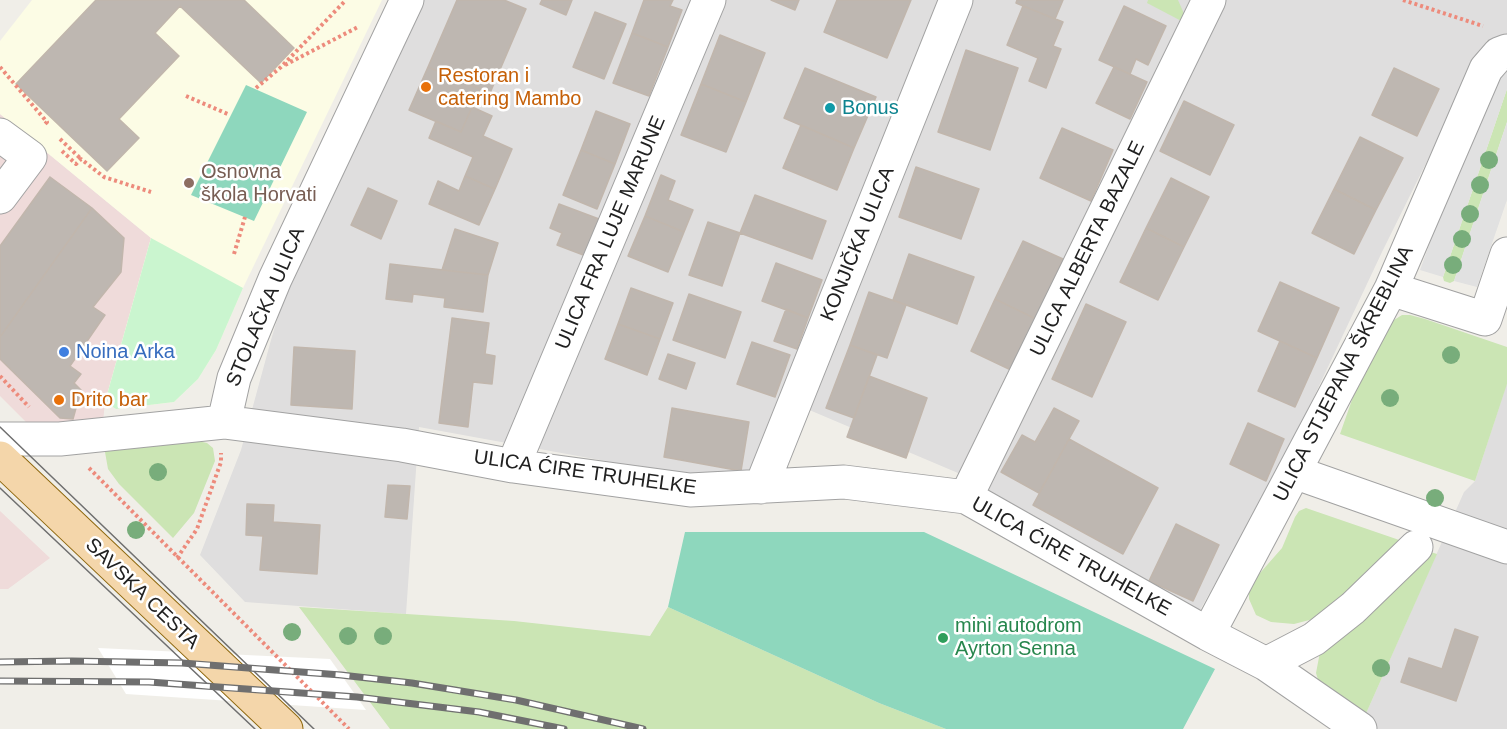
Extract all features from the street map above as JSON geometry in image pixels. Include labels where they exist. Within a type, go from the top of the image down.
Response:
[{"type":"main road","name":"SAVSKA CESTA","points":[[0,458],[286,729]]},
{"type":"street","name":"STOLAČKA ULICA","points":[[222,436],[234,378],[275,279],[407,0]]},
{"type":"street","name":"ULICA FRA LUJE MARUNE","points":[[513,466],[709,0]]},
{"type":"street","name":"KONJIČKA ULICA","points":[[761,488],[956,0]]},
{"type":"street","name":"ULICA ALBERTA BAZALE","points":[[966,497],[1209,0]]},
{"type":"street","name":"ULICA STJEPANA ŠKREBLINA","points":[[1208,634],[1391,289],[1486,69],[1499,54],[1497,39]]},
{"type":"street","points":[[0,135],[30,157],[0,197]]},
{"type":"street","points":[[1391,289],[1496,322],[1507,254]]},
{"type":"street","name":"ULICA ĆIRE TRUHELKE","points":[[0,439],[222,436],[402,445],[513,466],[690,490],[844,482],[966,497],[1208,634],[1266,664],[1360,729]]},
{"type":"street","points":[[1294,472],[1507,547]]},
{"type":"street","points":[[1266,664],[1314,639],[1353,608],[1416,547]]},
{"type":"path","points":[[255,88],[281,67],[346,0]]},
{"type":"path","points":[[1403,0],[1497,39]]},
{"type":"path","points":[[281,67],[361,26]]},
{"type":"path","points":[[0,67],[47,122],[39,130]]},
{"type":"path","points":[[186,96],[230,115]]},
{"type":"path","points":[[60,139],[104,177],[151,192]]},
{"type":"path","points":[[61,150],[76,164],[81,159]]},
{"type":"path","points":[[234,254],[245,217]]},
{"type":"path","points":[[0,376],[300,685],[349,729]]},
{"type":"path","points":[[177,558],[197,529],[221,462],[222,436]]},
{"type":"shaded area","name":"Osnovna škola Horvati","points":[[32,0],[382,0],[243,288],[216,350],[198,379],[174,402],[116,409],[105,402],[151,238],[0,114],[0,41]]},
{"type":"shaded area","points":[[419,0],[1507,0],[1507,46],[1487,40],[1382,252],[1279,471],[1200,610],[958,473],[781,398],[749,478],[726,483],[419,427],[406,614],[245,602],[200,555],[241,450],[292,270]]},
{"type":"shaded area","points":[[1507,63],[1507,89],[1443,277],[1420,270],[1494,66]]},
{"type":"shaded area","points":[[0,114],[151,238],[105,402],[103,422],[30,426],[0,396]]},
{"type":"shaded area","points":[[1507,122],[1507,200],[1477,287],[1454,281]]},
{"type":"shaded area","points":[[1507,383],[1507,729],[1378,729],[1364,718],[1464,492],[1475,481]]},
{"type":"shaded area","points":[[0,511],[50,558],[8,589],[0,589]]},
{"type":"green space","points":[[1148,0],[1178,0],[1189,25],[1147,3]]},
{"type":"green space","points":[[246,85],[307,112],[254,221],[191,195]]},
{"type":"green space","points":[[1507,89],[1507,122],[1454,281],[1450,283],[1444,281],[1443,277]]},
{"type":"green space","points":[[151,238],[243,288],[216,350],[198,379],[174,402],[116,409],[105,402]]},
{"type":"green space","points":[[1402,315],[1425,319],[1507,347],[1507,384],[1475,481],[1340,434],[1353,397],[1381,341],[1394,320]]},
{"type":"green space","points":[[198,441],[207,443],[213,448],[215,461],[194,513],[173,538],[119,484],[108,469],[105,452]]},
{"type":"green space","points":[[1306,508],[1405,542],[1321,617],[1294,624],[1271,622],[1256,615],[1249,599],[1249,590],[1253,581],[1282,548],[1299,511]]},
{"type":"green space","name":"mini autodrom Ayrton Senna","points":[[685,532],[924,532],[1215,669],[1183,729],[946,729],[879,703],[668,607]]},
{"type":"green space","points":[[1421,549],[1437,554],[1364,718],[1319,683],[1316,673],[1320,652]]},
{"type":"green space","points":[[299,607],[514,621],[650,636],[668,607],[879,703],[946,729],[390,729]]},
{"type":"pier","points":[[98,648],[330,659],[366,710],[126,694]]},
{"type":"building","points":[[96,0],[244,0],[294,48],[261,83],[180,6],[155,33],[179,56],[119,119],[139,138],[107,171],[16,84]]},
{"type":"building","points":[[457,0],[504,0],[526,9],[490,93],[428,67]]},
{"type":"building","points":[[542,0],[572,0],[566,15],[540,4]]},
{"type":"building","points":[[644,0],[673,0],[670,6],[682,10],[668,47],[632,33]]},
{"type":"building","points":[[771,0],[799,0],[795,10]]},
{"type":"building","points":[[837,0],[911,0],[887,58],[824,32]]},
{"type":"building","points":[[1017,0],[1063,0],[1055,19],[1016,3]]},
{"type":"building","points":[[1023,6],[1063,22],[1053,46],[1061,49],[1046,88],[1029,81],[1038,58],[1007,45]]},
{"type":"building","points":[[1124,6],[1166,26],[1148,65],[1136,59],[1130,74],[1099,60]]},
{"type":"building","points":[[595,12],[626,24],[604,79],[573,67]]},
{"type":"building","points":[[632,33],[668,47],[649,96],[613,83]]},
{"type":"building","points":[[720,35],[765,53],[746,102],[701,84]]},
{"type":"building","points":[[966,50],[1018,68],[990,150],[938,132]]},
{"type":"building","points":[[428,67],[480,89],[461,132],[409,110]]},
{"type":"building","points":[[1114,67],[1147,82],[1130,119],[1096,103]]},
{"type":"building","name":"Bonus","points":[[805,68],[876,97],[854,148],[784,118]]},
{"type":"building","points":[[1394,68],[1439,89],[1417,136],[1372,115]]},
{"type":"building","points":[[701,84],[746,102],[726,152],[681,135]]},
{"type":"building","points":[[1184,101],[1234,125],[1210,175],[1160,151]]},
{"type":"building","points":[[472,107],[492,116],[483,136],[512,149],[495,189],[465,176],[473,157],[429,138],[436,121],[461,132]]},
{"type":"building","points":[[596,111],[630,124],[615,164],[581,150]]},
{"type":"building","points":[[801,125],[854,148],[837,190],[783,168]]},
{"type":"building","points":[[1062,128],[1113,150],[1091,201],[1040,178]]},
{"type":"building","points":[[1360,137],[1403,158],[1376,210],[1334,189]]},
{"type":"building","points":[[581,150],[615,164],[597,209],[563,195]]},
{"type":"building","points":[[916,167],[979,189],[961,239],[899,217]]},
{"type":"building","points":[[661,175],[675,181],[668,200],[693,210],[684,232],[645,216]]},
{"type":"building","points":[[465,176],[495,189],[479,225],[429,204],[438,181],[459,191]]},
{"type":"building","points":[[50,177],[92,208],[0,337],[0,246]]},
{"type":"building","points":[[1171,178],[1209,197],[1184,247],[1146,228]]},
{"type":"building","points":[[368,188],[397,201],[381,239],[351,225]]},
{"type":"building","points":[[1334,189],[1376,210],[1354,254],[1312,233]]},
{"type":"building","points":[[755,195],[826,221],[812,259],[740,233]]},
{"type":"building","points":[[559,204],[599,219],[586,256],[557,245],[562,233],[550,228]]},
{"type":"building","points":[[92,208],[124,238],[121,272],[93,307],[105,315],[70,366],[81,374],[74,383],[81,390],[73,419],[60,418],[0,359],[0,337]]},
{"type":"building","points":[[645,216],[684,232],[668,272],[628,256]]},
{"type":"building","points":[[708,222],[740,233],[722,286],[689,275]]},
{"type":"building","points":[[1146,228],[1184,247],[1158,300],[1120,282]]},
{"type":"building","points":[[455,229],[498,243],[488,275],[442,270]]},
{"type":"building","points":[[1023,241],[1063,259],[1036,319],[995,299]]},
{"type":"building","points":[[909,254],[974,277],[957,324],[893,300]]},
{"type":"building","points":[[776,263],[822,280],[808,318],[762,301]]},
{"type":"building","points":[[390,264],[488,275],[483,312],[444,307],[445,298],[413,294],[412,302],[386,299]]},
{"type":"building","points":[[1280,282],[1339,308],[1317,358],[1258,331]]},
{"type":"building","points":[[631,288],[673,303],[660,339],[618,324]]},
{"type":"building","points":[[869,292],[906,305],[887,358],[850,345]]},
{"type":"building","points":[[689,294],[741,312],[725,358],[673,340]]},
{"type":"building","points":[[995,299],[1036,319],[1011,370],[971,351]]},
{"type":"building","points":[[1086,304],[1126,322],[1092,397],[1052,379]]},
{"type":"building","points":[[786,309],[808,318],[797,349],[774,341]]},
{"type":"building","points":[[452,318],[489,323],[485,354],[495,356],[492,384],[473,382],[468,427],[439,423]]},
{"type":"building","points":[[618,324],[660,339],[647,375],[605,359]]},
{"type":"building","points":[[1280,341],[1317,358],[1295,407],[1258,391]]},
{"type":"building","points":[[752,342],[790,355],[775,397],[737,384]]},
{"type":"building","points":[[850,345],[877,355],[854,418],[826,408]]},
{"type":"building","points":[[294,347],[355,351],[352,409],[291,405]]},
{"type":"building","points":[[668,354],[695,363],[686,389],[659,379]]},
{"type":"building","points":[[869,376],[927,398],[906,458],[847,437]]},
{"type":"building","points":[[672,408],[749,422],[741,471],[664,457]]},
{"type":"building","points":[[1054,408],[1079,421],[1039,493],[1001,472],[1022,435],[1035,442]]},
{"type":"building","points":[[1248,423],[1284,439],[1266,481],[1230,464]]},
{"type":"building","points":[[1069,439],[1158,488],[1123,554],[1033,505]]},
{"type":"building","points":[[388,485],[410,486],[407,519],[385,517]]},
{"type":"building","points":[[247,504],[274,505],[273,522],[320,525],[317,574],[260,570],[263,536],[246,535]]},
{"type":"building","points":[[1176,524],[1219,545],[1193,601],[1149,581]]},
{"type":"building","points":[[1455,629],[1478,637],[1456,701],[1401,682],[1409,658],[1442,669]]},
{"type":"tram line","points":[[0,427],[314,729]]},
{"type":"tram line","points":[[0,488],[255,729]]},
{"type":"railway","points":[[0,662],[182,663],[341,675],[412,683],[516,700],[643,729]]},
{"type":"railway","points":[[0,681],[149,682],[357,697],[479,712],[564,729]]},
{"type":"place","name":"Restoran i catering Mambo","points":[[426,87]]},
{"type":"place","name":"Bonus","points":[[830,108]]},
{"type":"place","name":"Osnovna škola Horvati","points":[[189,183]]},
{"type":"place","name":"Noina Arka","points":[[64,352]]},
{"type":"place","name":"Drito bar","points":[[59,400]]},
{"type":"place","name":"mini autodrom Ayrton Senna","points":[[943,638]]}]
